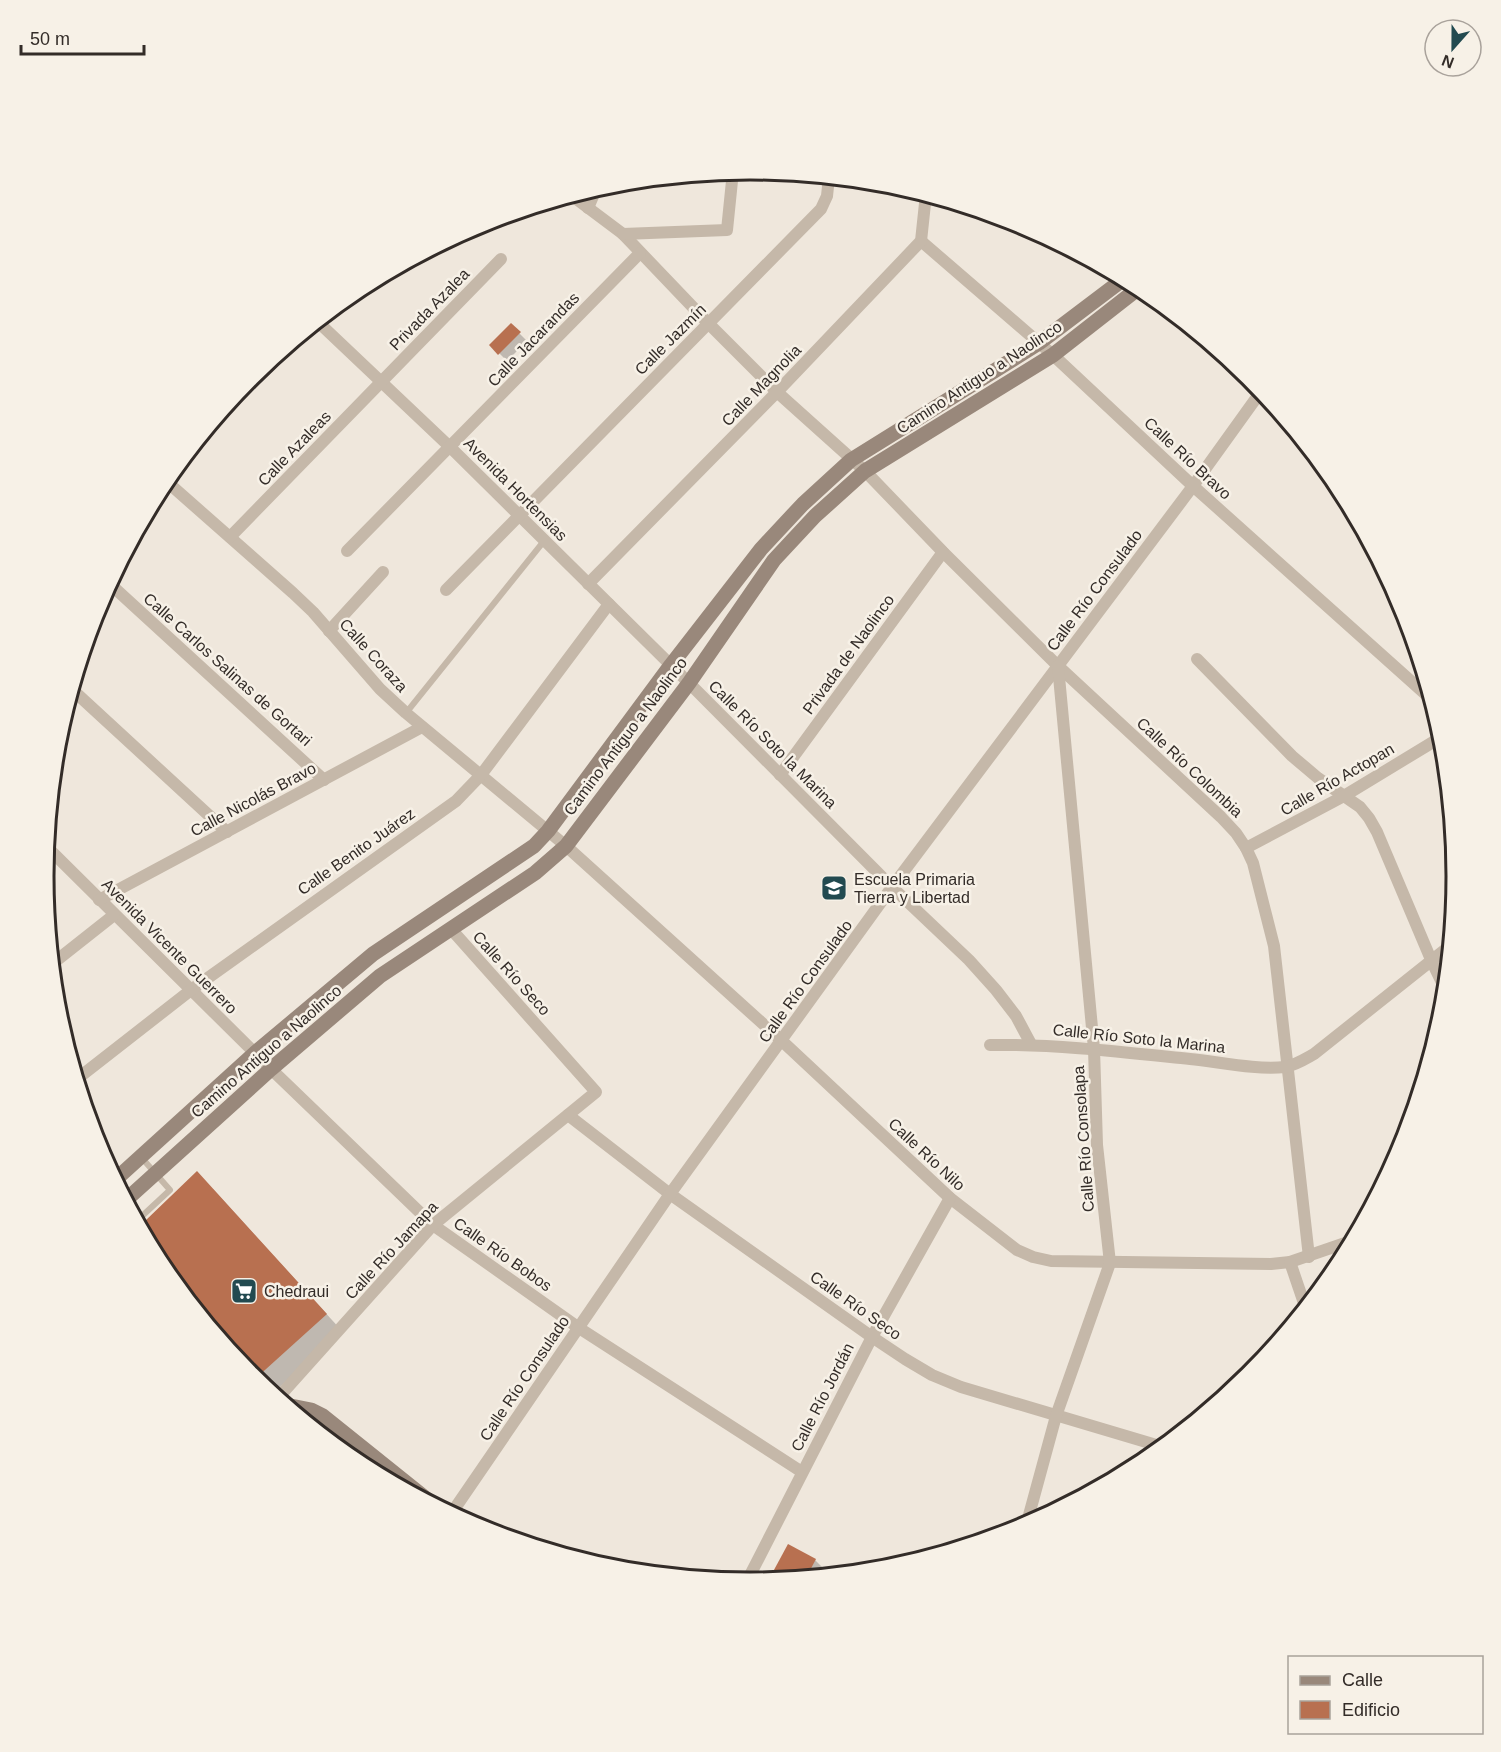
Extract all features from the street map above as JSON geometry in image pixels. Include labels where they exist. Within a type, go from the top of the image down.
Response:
[{"type":"main road","name":"Camino Antiguo a Naolinco","points":[[121,1174],[255,1053],[373,954],[534,846],[548,831],[671,665],[761,549],[802,504],[851,460],[1039,343],[1117,284]]},
{"type":"main road","name":"Camino Antiguo a Naolinco","points":[[132,1195],[271,1069],[380,976],[536,873],[566,846],[689,683],[774,560],[815,516],[865,471],[1053,355],[1132,294]]},
{"type":"main road","points":[[301,1408],[323,1416],[379,1465]]},
{"type":"street","points":[[623,234],[727,230],[732,180]]},
{"type":"street","name":"Calle Jazmín","points":[[446,590],[820,209],[827,195],[828,184]]},
{"type":"street","points":[[588,208],[592,198]]},
{"type":"street","name":"Calle Río Colombia","points":[[579,201],[623,234],[777,392],[865,471],[1058,666],[1236,833],[1246,848],[1258,881],[1274,946],[1309,1257]]},
{"type":"street","points":[[921,241],[925,202]]},
{"type":"street","name":"Calle Río Bravo","points":[[921,241],[1053,355],[1193,486],[1421,690]]},
{"type":"street","name":"Calle Magnolia","points":[[588,584],[777,392],[921,241]]},
{"type":"street","name":"Calle Jacarandas","points":[[347,551],[640,253]]},
{"type":"street","name":"Privada Azalea","points":[[382,382],[501,259]]},
{"type":"street","name":"Avenida Hortensias","points":[[322,326],[450,447],[689,683]]},
{"type":"street","name":"Calle Azaleas","points":[[230,537],[382,382]]},
{"type":"street","name":"Calle Río Consulado","points":[[456,1507],[670,1194],[892,887],[1193,486],[1256,398]]},
{"type":"street","name":"Calle Coraza","points":[[173,487],[293,593],[406,713],[566,846]]},
{"type":"street","name":"Privada de Naolinco","points":[[780,775],[944,552]]},
{"type":"street","points":[[329,631],[383,572]]},
{"type":"street","name":"Calle Carlos Salinas de Gortari","points":[[116,589],[324,780]]},
{"type":"street","name":"Calle Benito Juárez","points":[[83,1074],[190,990],[456,801],[481,775],[609,604]]},
{"type":"street","points":[[1197,659],[1292,756],[1360,807],[1369,818],[1439,978]]},
{"type":"street","name":"Calle Río Consolapa","points":[[1029,1514],[1056,1416],[1110,1263],[1097,1145],[1094,1049],[1058,666]]},
{"type":"street","name":"Calle Río Soto la Marina","points":[[689,683],[892,887],[969,960],[1016,1016],[1031,1044],[1259,1066],[1288,1066],[1302,1062],[1314,1054],[1443,952]]},
{"type":"street","points":[[78,695],[227,832]]},
{"type":"street","name":"Calle Nicolás Bravo","points":[[99,900],[422,727]]},
{"type":"street","name":"Calle Río Actopan","points":[[1246,848],[1344,796],[1434,741]]},
{"type":"street","name":"Calle Río Nilo","points":[[566,846],[782,1041],[950,1198],[1017,1250],[1051,1262],[1271,1264],[1309,1257],[1341,1245]]},
{"type":"street","name":"Avenida Vicente Guerrero","points":[[54,855],[271,1069]]},
{"type":"street","points":[[59,958],[114,915]]},
{"type":"street","name":"Calle Río Seco","points":[[451,929],[596,1092]]},
{"type":"street","points":[[990,1045],[1031,1044]]},
{"type":"street","name":"Calle Río Bobos","points":[[271,1069],[433,1225],[579,1329],[802,1472]]},
{"type":"street","name":"Calle Río Jamapa","points":[[283,1392],[433,1225],[596,1092]]},
{"type":"street","name":"Calle Río Seco","points":[[568,1115],[670,1194],[872,1337],[932,1375],[961,1388],[1153,1444]]},
{"type":"street","name":"Calle Río Jordán","points":[[752,1572],[872,1337],[950,1198]]},
{"type":"street","points":[[1290,1262],[1302,1301]]},
{"type":"lane","points":[[406,713],[544,541]]},
{"type":"lane","points":[[141,1157],[170,1190],[143,1216]]},
{"type":"building","points":[[511,323],[521,332],[498,355],[489,345]]},
{"type":"building","name":"Chedraui","points":[[197,1171],[327,1314],[262,1372],[198,1300],[171,1263],[145,1221]]},
{"type":"building","points":[[788,1544],[816,1559],[810,1570],[773,1571]]},
{"type":"place","name":"Escuela Primaria Tierra y Libertad","points":[[834,888]]},
{"type":"place","name":"Chedraui","points":[[244,1291]]}]
